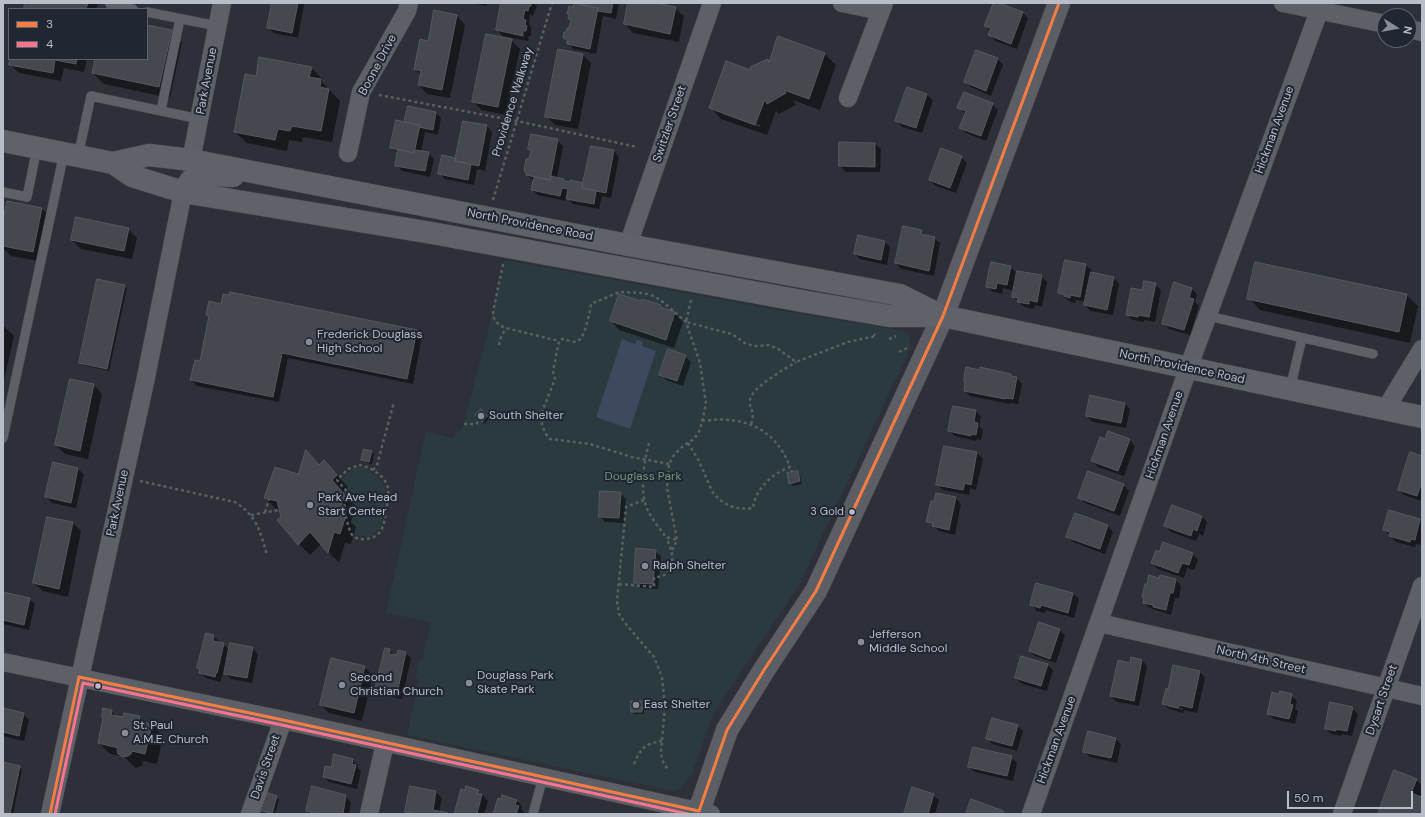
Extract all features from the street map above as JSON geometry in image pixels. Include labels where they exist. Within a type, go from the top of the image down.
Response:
[{"type":"main road","name":"North Providence Road","points":[[3,142],[113,163],[132,176],[183,192],[432,233],[889,316],[943,316],[1188,369],[1422,417]]},
{"type":"main road","name":"North Providence Road","points":[[113,163],[149,155],[191,160],[628,245],[900,295],[943,316]]},
{"type":"main road","points":[[132,176],[161,174],[191,160]]},
{"type":"main road","points":[[183,192],[191,180],[213,175],[274,176]]},
{"type":"street","name":"Park Avenue","points":[[191,160],[222,3]]},
{"type":"street","name":"Boone Drive","points":[[348,153],[361,92],[407,11],[409,3]]},
{"type":"street","name":"Switzler Street","points":[[628,245],[712,3]]},
{"type":"street","points":[[842,3],[883,7],[848,98]]},
{"type":"street","points":[[3,662],[79,676],[385,742],[702,813],[728,730],[764,670],[816,591],[943,316],[1059,3]]},
{"type":"street","points":[[1283,3],[1377,22]]},
{"type":"street","name":"Hickman Avenue","points":[[1031,814],[1188,369],[1319,11]]},
{"type":"street","name":"Park Avenue","points":[[50,814],[79,676],[145,382],[183,192]]},
{"type":"street","points":[[1385,410],[1422,348]]},
{"type":"street","name":"Dysart Street","points":[[1342,814],[1422,586]]},
{"type":"street","name":"North 4th Street","points":[[1099,623],[1422,696]]},
{"type":"street","name":"Davis Street","points":[[250,814],[283,720]]},
{"type":"street","points":[[368,814],[385,742]]},
{"type":"lane","points":[[110,4],[128,8]]},
{"type":"lane","points":[[148,12],[217,26]]},
{"type":"lane","points":[[161,110],[180,19]]},
{"type":"lane","points":[[3,438],[71,154],[91,96],[199,119]]},
{"type":"lane","points":[[3,192],[27,197],[38,148]]},
{"type":"lane","points":[[1208,316],[1372,354]]},
{"type":"lane","points":[[1289,390],[1302,338]]},
{"type":"lane","points":[[533,814],[543,777]]},
{"type":"path","name":"Providence Walkway","points":[[491,206],[552,3]]},
{"type":"path","points":[[361,92],[516,120],[637,147]]},
{"type":"path","points":[[504,260],[493,312],[493,318],[500,326],[559,341],[562,339],[577,341],[580,339],[589,319],[591,304],[618,292],[644,293],[654,296],[663,302],[686,322],[732,334],[746,344],[756,346],[769,345],[778,349],[796,362]]},
{"type":"path","points":[[672,551],[677,540],[667,488],[668,464],[674,455],[694,440],[700,430],[706,404],[700,363],[686,322],[692,293]]},
{"type":"path","points":[[499,345],[506,328]]},
{"type":"path","points":[[751,424],[753,416],[750,402],[751,396],[768,380],[796,362],[848,342],[876,336],[873,333]]},
{"type":"path","points":[[889,340],[900,335]]},
{"type":"path","points":[[559,341],[553,371],[555,379],[542,412],[544,433],[550,439],[590,444],[668,464]]},
{"type":"path","points":[[899,352],[908,347],[910,344]]},
{"type":"path","points":[[373,470],[377,465],[394,402]]},
{"type":"path","points":[[702,421],[727,419],[751,424],[764,431],[776,442],[785,454],[792,472]]},
{"type":"path","points":[[464,424],[476,424],[480,420]]},
{"type":"path","points":[[619,584],[654,587],[654,577],[664,576],[670,571],[672,565],[672,551],[666,537],[648,510],[644,500],[643,470],[644,459],[649,443]]},
{"type":"path","points":[[688,443],[699,461],[715,495],[727,506],[738,509],[753,508],[757,495],[766,482],[774,474],[790,467]]},
{"type":"path","points":[[364,466],[366,461]]},
{"type":"path","points":[[359,465],[364,466],[373,470],[384,479],[388,490],[388,502],[384,523],[376,536],[365,540],[356,538],[350,533],[344,509],[349,494],[337,480],[352,467],[359,465]]},
{"type":"path","points":[[124,477],[235,502],[251,514],[258,526],[267,555]]},
{"type":"path","points":[[265,512],[269,499]]},
{"type":"path","points":[[644,500],[626,507],[617,602],[619,614],[654,657],[662,677],[665,708],[661,751],[662,760],[668,770]]},
{"type":"path","points":[[251,514],[279,510]]},
{"type":"path","points":[[666,537],[677,540]]},
{"type":"path","points":[[642,708],[665,708]]},
{"type":"path","points":[[634,764],[639,752],[646,746],[653,742],[662,741]]},
{"type":"green space","name":"Douglass Park","points":[[504,260],[783,311],[903,331],[909,336],[911,347],[799,585],[713,714],[692,774],[681,788],[672,791],[407,735],[419,679],[416,678],[419,661],[422,661],[431,622],[386,613],[426,431],[452,438],[463,427],[488,332]]},
{"type":"green space","points":[[357,467],[368,469],[373,472],[385,487],[386,504],[382,524],[380,528],[370,537],[356,535],[353,533],[347,508],[352,494],[340,481],[346,473]]},
{"type":"water","points":[[622,339],[635,344],[637,340],[643,342],[642,346],[656,351],[630,429],[596,417]]},
{"type":"building","points":[[25,3],[88,3],[86,8],[24,8]]},
{"type":"building","points":[[272,3],[298,3],[292,33],[267,28]]},
{"type":"building","points":[[501,3],[531,3],[528,11],[525,10],[523,19],[526,20],[525,25],[527,26],[526,31],[523,31],[523,36],[496,30]]},
{"type":"building","points":[[574,3],[598,8],[590,49],[567,44],[567,40],[563,38],[564,32],[566,32],[567,28],[569,28],[571,19],[568,19],[569,14],[567,14],[569,6],[573,7]]},
{"type":"building","points":[[583,3],[613,3],[611,13],[598,11],[598,8],[582,5]]},
{"type":"building","points":[[628,3],[655,3],[676,7],[670,34],[624,24]]},
{"type":"building","points":[[999,3],[1023,12],[1011,44],[988,35],[991,28],[984,26],[993,4],[998,6]]},
{"type":"building","points":[[434,10],[457,15],[442,90],[418,85],[421,71],[414,69],[420,39],[428,41]]},
{"type":"building","points":[[148,25],[172,30],[159,87],[92,73],[95,60],[148,60]]},
{"type":"building","points":[[486,34],[512,39],[498,107],[472,102]]},
{"type":"building","points":[[778,36],[825,53],[809,99],[784,90],[786,93],[767,104],[765,99],[755,125],[709,108],[726,61],[751,70],[750,67],[768,59],[769,62]]},
{"type":"building","points":[[558,49],[583,54],[570,121],[545,117]]},
{"type":"building","points":[[976,50],[998,58],[986,91],[964,82]]},
{"type":"building","points":[[259,57],[312,67],[309,77],[321,79],[320,87],[329,89],[321,131],[292,126],[290,131],[278,129],[275,140],[234,132],[245,74],[256,76]]},
{"type":"building","points":[[10,60],[55,60],[53,73],[9,65]]},
{"type":"building","points":[[55,60],[77,60],[76,64]]},
{"type":"building","points":[[907,87],[927,94],[916,128],[895,121]]},
{"type":"building","points":[[964,92],[993,103],[981,136],[959,128],[966,111],[957,108]]},
{"type":"building","points":[[408,106],[436,112],[433,130],[419,127],[420,125],[404,122]]},
{"type":"building","points":[[396,120],[420,125],[414,153],[390,148]]},
{"type":"building","points":[[463,121],[487,125],[479,166],[455,161]]},
{"type":"building","points":[[531,134],[558,139],[550,180],[526,175],[526,172],[524,171],[526,159],[529,159],[531,150],[528,149]]},
{"type":"building","points":[[839,142],[875,143],[875,167],[839,166]]},
{"type":"building","points":[[591,146],[614,150],[606,193],[582,188]]},
{"type":"building","points":[[941,148],[962,156],[950,188],[929,180]]},
{"type":"building","points":[[398,149],[414,153],[415,150],[429,152],[425,171],[395,166]]},
{"type":"building","points":[[442,155],[456,158],[455,161],[471,164],[468,180],[438,174]]},
{"type":"building","points":[[551,176],[564,179],[564,181],[570,182],[570,180],[583,183],[582,188],[596,191],[594,204],[566,199],[568,189],[562,188],[560,196],[531,190],[534,177],[550,180]]},
{"type":"building","points":[[7,201],[42,208],[33,252],[3,246],[3,221]]},
{"type":"building","points":[[76,217],[129,228],[124,251],[71,240]]},
{"type":"building","points":[[903,226],[922,230],[921,234],[935,237],[929,271],[895,263]]},
{"type":"building","points":[[858,235],[885,241],[881,260],[854,254]]},
{"type":"building","points":[[1065,260],[1086,264],[1080,297],[1070,295],[1070,298],[1058,293]]},
{"type":"building","points":[[991,262],[1011,266],[1007,285],[997,283],[996,289],[986,287]]},
{"type":"building","points":[[1255,262],[1407,294],[1399,332],[1247,299]]},
{"type":"building","points":[[1017,271],[1042,275],[1037,302],[1029,300],[1029,304],[1017,302],[1018,298],[1012,297]]},
{"type":"building","points":[[1091,272],[1114,277],[1107,310],[1084,305]]},
{"type":"building","points":[[97,279],[125,285],[107,369],[79,363]]},
{"type":"building","points":[[1144,281],[1156,283],[1149,317],[1126,315],[1131,288],[1142,290]]},
{"type":"building","points":[[1174,282],[1192,288],[1189,298],[1194,299],[1184,330],[1162,324]]},
{"type":"building","name":"Frederick Douglass High School","points":[[230,292],[417,330],[407,379],[282,353],[273,397],[190,380],[195,360],[200,361],[209,316],[206,315],[209,301],[221,304],[223,294],[229,295]]},
{"type":"building","points":[[619,294],[661,305],[660,307],[675,312],[666,340],[610,321]]},
{"type":"building","points":[[668,349],[686,355],[677,381],[659,375]]},
{"type":"building","points":[[966,367],[980,370],[980,367],[1011,374],[1011,376],[1017,377],[1013,399],[1005,399],[964,391]]},
{"type":"building","points":[[70,379],[94,384],[80,451],[55,445]]},
{"type":"building","points":[[1090,395],[1125,403],[1121,423],[1086,416]]},
{"type":"building","points":[[953,406],[976,410],[974,422],[978,423],[976,435],[971,434],[971,436],[948,431]]},
{"type":"building","name":"South Shelter","points":[[481,409],[487,416],[482,422],[475,415]]},
{"type":"building","points":[[1108,431],[1130,439],[1118,471],[1091,461],[1100,437],[1105,439]]},
{"type":"building","points":[[944,446],[977,452],[971,485],[965,483],[963,490],[936,485]]},
{"type":"building","points":[[364,449],[372,451],[369,462],[361,460]]},
{"type":"building","name":"Park Ave Head Start Center","points":[[306,450],[319,465],[324,460],[337,475],[332,480],[345,495],[339,513],[346,515],[340,534],[334,532],[328,553],[310,532],[298,545],[277,520],[281,517],[277,501],[264,498],[275,467],[298,474]]},
{"type":"building","points":[[1410,452],[1422,456],[1422,488],[1420,487],[1417,496],[1398,490]]},
{"type":"building","points":[[53,462],[78,468],[71,503],[45,497]]},
{"type":"building","points":[[798,471],[800,481],[789,484],[787,473]]},
{"type":"building","points":[[1088,471],[1124,484],[1114,511],[1078,498]]},
{"type":"building","points":[[600,491],[621,492],[619,518],[599,517]]},
{"type":"building","points":[[936,493],[956,497],[949,530],[932,526],[933,523],[926,522],[931,501],[934,501]]},
{"type":"building","points":[[1172,505],[1202,516],[1197,531],[1193,529],[1191,536],[1164,526]]},
{"type":"building","points":[[1389,510],[1420,519],[1415,540],[1411,539],[1410,542],[1389,536],[1390,532],[1383,530]]},
{"type":"building","points":[[1075,513],[1108,525],[1100,549],[1066,537]]},
{"type":"building","points":[[47,517],[73,522],[59,589],[33,583]]},
{"type":"building","points":[[1163,542],[1193,553],[1189,565],[1182,563],[1178,573],[1151,563],[1156,550],[1159,552]]},
{"type":"building","name":"Ralph Shelter","points":[[636,548],[656,550],[653,584],[634,583]]},
{"type":"building","points":[[1149,575],[1159,578],[1160,575],[1176,579],[1173,593],[1170,593],[1166,610],[1143,603],[1144,598],[1142,597]]},
{"type":"building","points":[[1036,583],[1073,593],[1068,613],[1041,605],[1040,608],[1030,605]]},
{"type":"building","points":[[3,592],[30,598],[24,625],[3,620]]},
{"type":"building","points":[[1039,622],[1060,629],[1050,659],[1029,651]]},
{"type":"building","points":[[206,633],[214,635],[213,641],[224,643],[215,677],[199,673],[200,669],[197,668]]},
{"type":"building","points":[[230,643],[253,647],[247,678],[224,674]]},
{"type":"building","points":[[385,648],[390,649],[389,654],[397,655],[398,650],[406,652],[397,694],[375,690]]},
{"type":"building","points":[[1021,656],[1048,664],[1041,686],[1015,678]]},
{"type":"building","points":[[1131,657],[1142,660],[1134,701],[1110,696],[1118,660],[1130,663]]},
{"type":"building","name":"Second Christian Church","points":[[331,658],[365,666],[354,713],[320,705]]},
{"type":"building","points":[[1173,665],[1200,671],[1192,708],[1179,705],[1178,708],[1162,704],[1166,688],[1168,689]]},
{"type":"building","points":[[1280,691],[1292,694],[1290,704],[1293,705],[1289,719],[1267,714],[1272,692],[1279,694]]},
{"type":"building","name":"East Shelter","points":[[631,701],[642,701],[642,712],[631,712]]},
{"type":"building","points":[[1330,702],[1353,707],[1347,731],[1325,729]]},
{"type":"building","points":[[3,708],[24,713],[19,736],[3,732]]},
{"type":"building","name":"St. Paul A.M.E. Church","points":[[103,708],[112,710],[111,715],[123,717],[124,713],[140,716],[139,721],[152,724],[145,754],[132,751],[128,756],[123,757],[118,754],[118,748],[98,743],[103,718]]},
{"type":"building","points":[[992,718],[1018,725],[1012,746],[986,739]]},
{"type":"building","points":[[1088,731],[1116,738],[1111,758],[1083,752]]},
{"type":"building","points":[[973,747],[1012,756],[1007,776],[968,767]]},
{"type":"building","points":[[334,754],[353,759],[352,764],[356,765],[351,784],[323,777],[325,766],[331,767]]},
{"type":"building","points":[[3,762],[20,766],[10,814],[3,814]]},
{"type":"building","points":[[1394,770],[1417,779],[1411,793],[1422,797],[1422,814],[1378,814]]},
{"type":"building","points":[[312,786],[346,795],[343,814],[317,814],[306,811]]},
{"type":"building","points":[[410,786],[436,791],[433,810],[448,814],[416,814],[405,812]]},
{"type":"building","points":[[466,786],[479,790],[478,793],[482,794],[477,814],[454,814],[461,789],[465,790]]},
{"type":"building","points":[[912,787],[934,794],[928,814],[904,814]]},
{"type":"building","points":[[266,792],[277,796],[272,814],[260,810]]},
{"type":"building","points":[[502,795],[517,800],[515,805],[519,806],[516,814],[493,814],[498,798],[501,799]]},
{"type":"building","points":[[971,799],[1004,811],[1002,814],[966,814]]},
{"type":"transit line","name":"3","points":[[50,814],[79,677],[699,811],[727,730],[816,591],[943,316],[1059,3]]},
{"type":"transit line","name":"4","points":[[55,814],[83,683],[688,814]]},
{"type":"place","name":"Frederick Douglass High School","points":[[309,342]]},
{"type":"place","name":"South Shelter","points":[[481,416]]},
{"type":"place","name":"Park Ave Head Start Center","points":[[310,505]]},
{"type":"place","name":"3 Gold","points":[[852,512]]},
{"type":"place","name":"Ralph Shelter","points":[[645,566]]},
{"type":"place","name":"Jefferson Middle School","points":[[861,642]]},
{"type":"place","name":"Douglass Park Skate Park","points":[[469,683]]},
{"type":"place","name":"Second Christian Church","points":[[342,685]]},
{"type":"place","name":"East Shelter","points":[[636,705]]},
{"type":"place","name":"St. Paul A.M.E. Church","points":[[125,733]]}]
